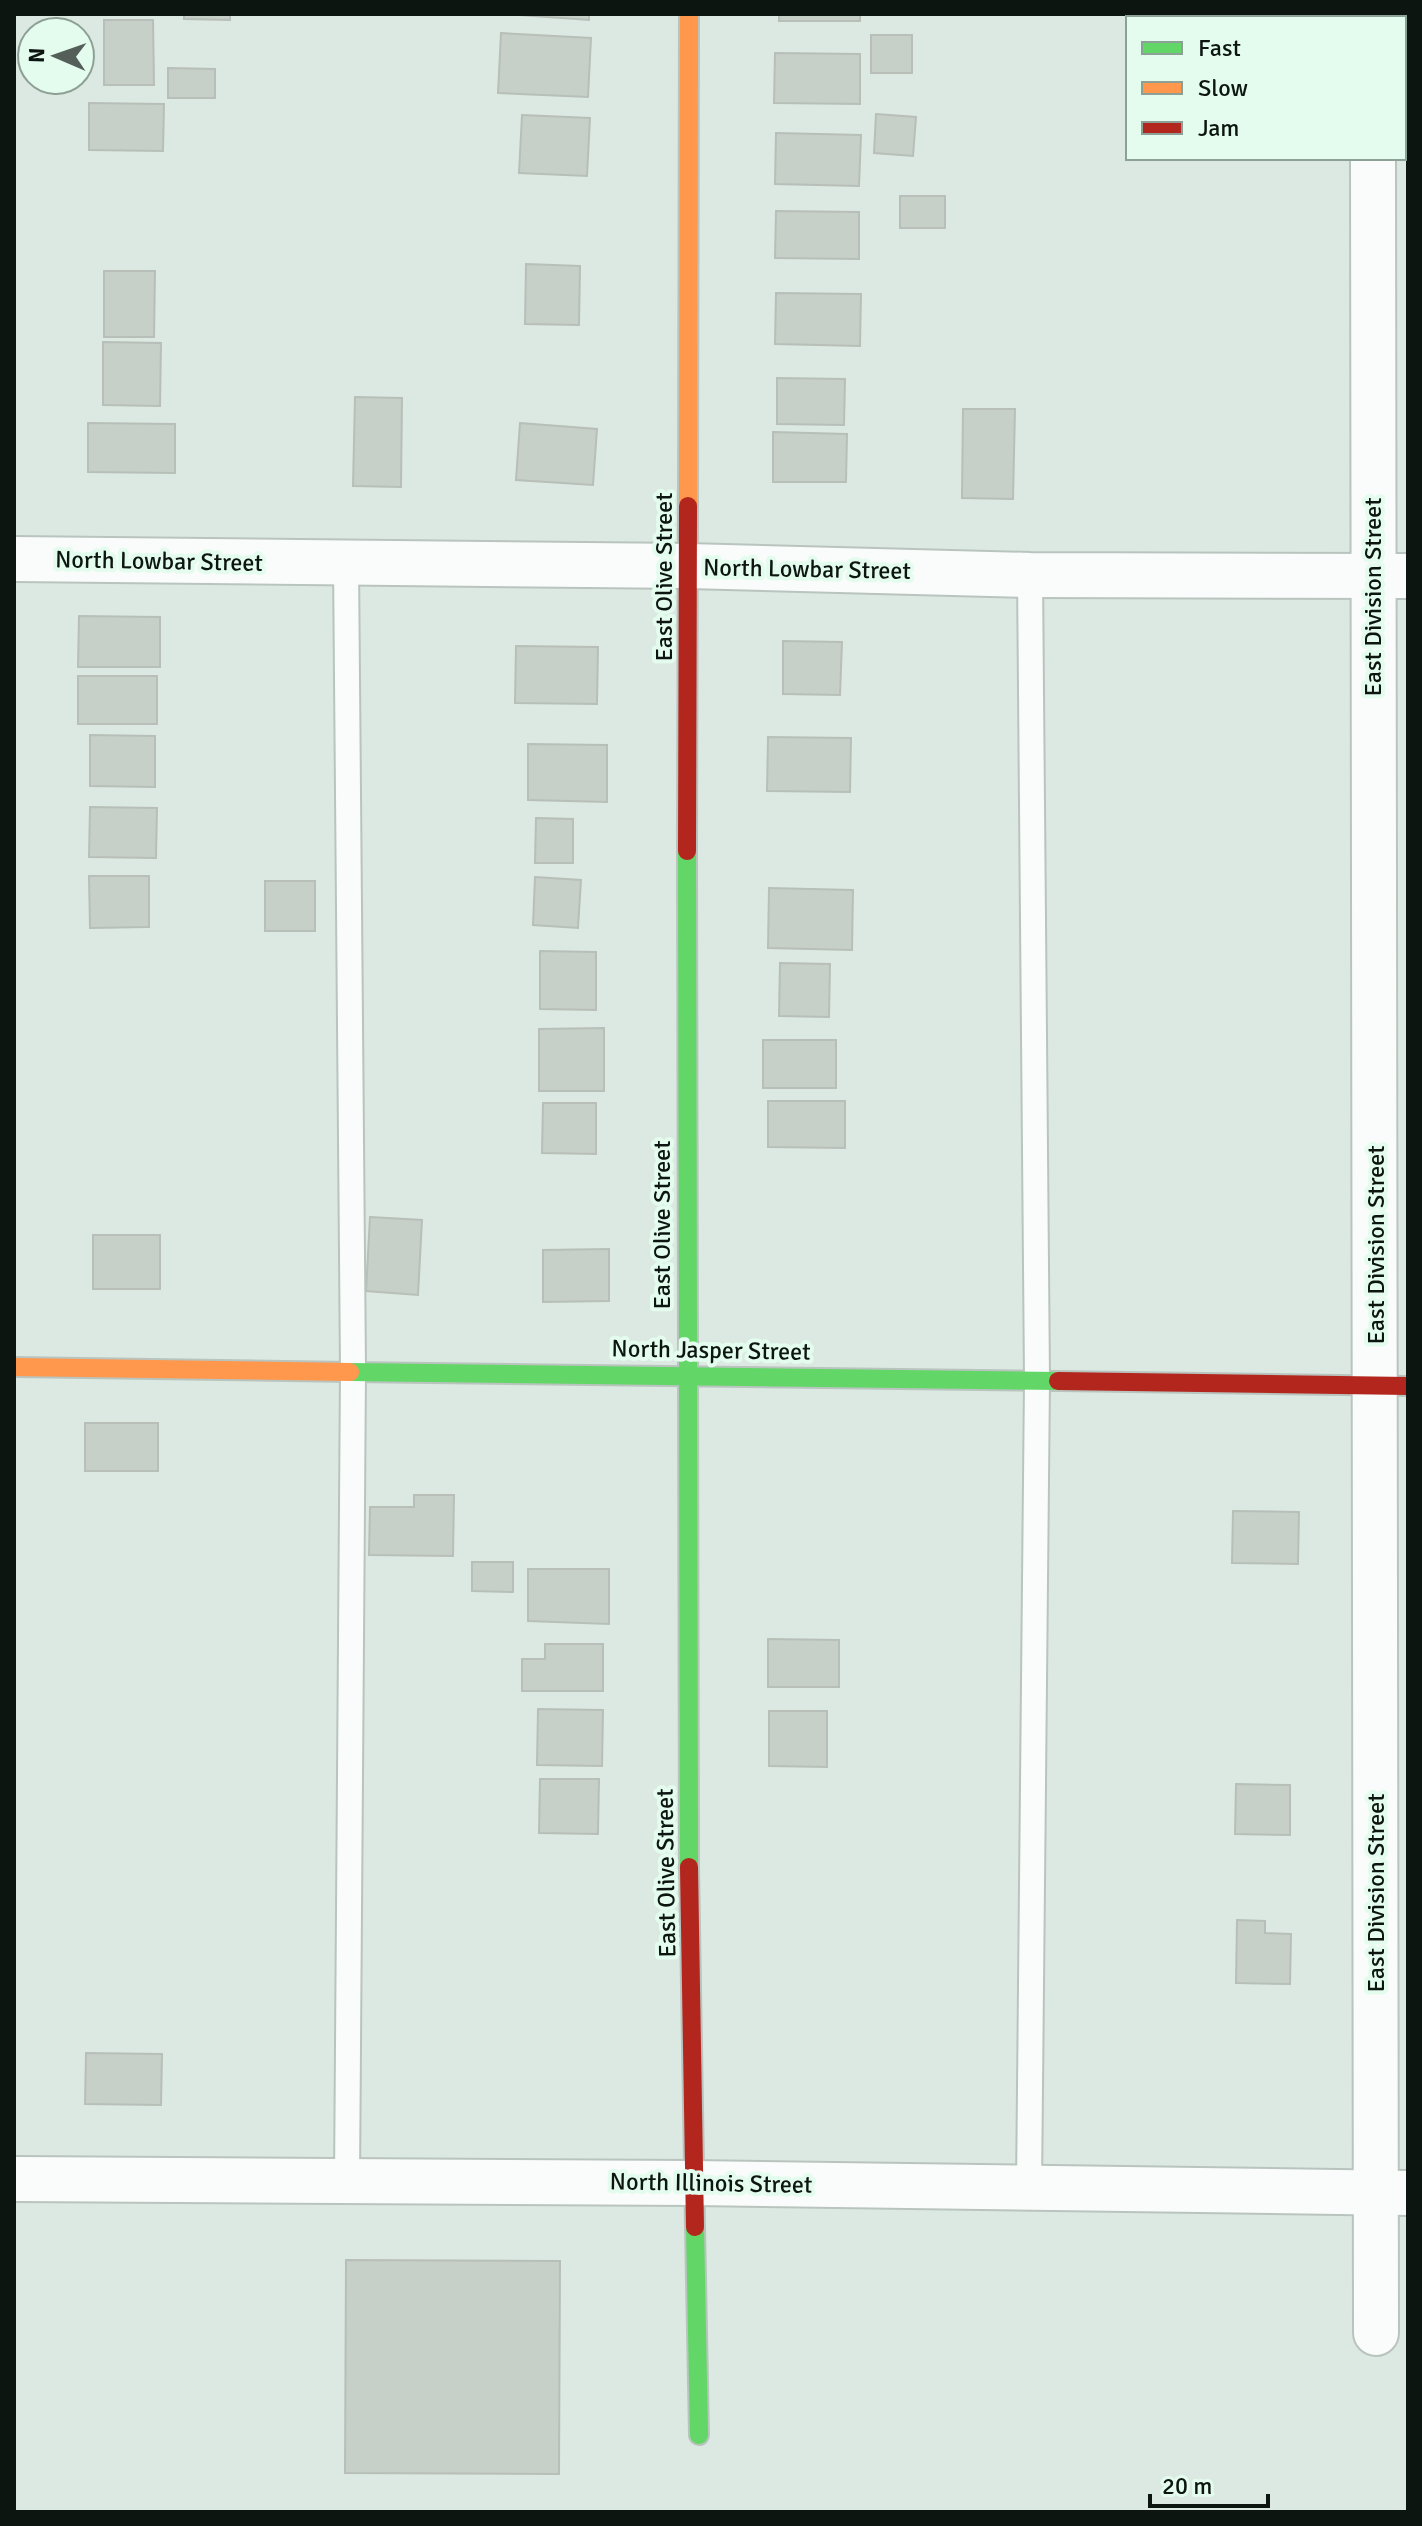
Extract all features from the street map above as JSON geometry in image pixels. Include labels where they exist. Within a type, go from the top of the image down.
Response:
[{"type":"street","name":"East Olive Street","points":[[689,14],[686,1374],[693,2183],[699,2435]]},
{"type":"street","name":"East Division Street","points":[[1373,160],[1390,576],[1392,1386],[1392,2193],[1376,2333]]},
{"type":"street","name":"North Lowbar Street","points":[[14,559],[688,566],[1030,575],[1390,576]]},
{"type":"street","name":"North Jasper Street","points":[[14,1367],[1392,1386]]},
{"type":"street","name":"North Illinois Street","points":[[14,2179],[693,2183],[1392,2193]]},
{"type":"lane","points":[[346,562],[353,1370],[347,2181]]},
{"type":"lane","points":[[1029,2188],[1037,1380],[1030,575]]},
{"type":"building","points":[[184,14],[230,14],[230,20],[184,19]]},
{"type":"building","points":[[505,14],[589,14],[589,20]]},
{"type":"building","points":[[779,14],[860,14],[860,21],[779,21]]},
{"type":"building","points":[[104,20],[153,20],[154,85],[104,85]]},
{"type":"building","points":[[501,33],[591,38],[588,97],[498,93]]},
{"type":"building","points":[[871,35],[912,35],[912,73],[871,73]]},
{"type":"building","points":[[775,53],[860,54],[860,104],[774,103]]},
{"type":"building","points":[[168,68],[215,69],[215,98],[168,98]]},
{"type":"building","points":[[89,103],[164,104],[163,151],[89,150]]},
{"type":"building","points":[[876,114],[916,117],[913,156],[874,153]]},
{"type":"building","points":[[522,115],[590,118],[587,176],[519,173]]},
{"type":"building","points":[[776,133],[861,135],[859,186],[775,184]]},
{"type":"building","points":[[900,196],[945,196],[945,228],[900,228]]},
{"type":"building","points":[[776,211],[859,212],[859,259],[775,258]]},
{"type":"building","points":[[526,264],[580,266],[579,325],[525,324]]},
{"type":"building","points":[[104,271],[155,271],[154,337],[104,337]]},
{"type":"building","points":[[776,293],[861,294],[860,346],[775,344]]},
{"type":"building","points":[[103,342],[161,343],[160,406],[103,405]]},
{"type":"building","points":[[777,378],[845,379],[844,425],[777,424]]},
{"type":"building","points":[[355,397],[402,398],[401,487],[353,486]]},
{"type":"building","points":[[963,409],[1015,409],[1013,499],[962,498]]},
{"type":"building","points":[[88,423],[175,424],[175,473],[88,472]]},
{"type":"building","points":[[520,423],[597,429],[593,485],[516,480]]},
{"type":"building","points":[[773,432],[847,434],[846,482],[773,482]]},
{"type":"building","points":[[79,616],[160,617],[160,667],[78,667]]},
{"type":"building","points":[[783,641],[842,642],[840,695],[783,694]]},
{"type":"building","points":[[516,646],[598,647],[597,704],[515,703]]},
{"type":"building","points":[[78,676],[157,676],[157,724],[78,724]]},
{"type":"building","points":[[90,735],[155,736],[155,787],[90,786]]},
{"type":"building","points":[[768,737],[851,738],[850,792],[767,791]]},
{"type":"building","points":[[528,744],[607,745],[607,802],[528,800]]},
{"type":"building","points":[[90,807],[157,808],[156,858],[89,857]]},
{"type":"building","points":[[536,818],[573,819],[573,863],[535,863]]},
{"type":"building","points":[[89,876],[149,876],[149,927],[90,928]]},
{"type":"building","points":[[535,877],[581,880],[578,928],[533,925]]},
{"type":"building","points":[[265,881],[315,881],[315,931],[265,931]]},
{"type":"building","points":[[769,888],[853,890],[852,950],[768,948]]},
{"type":"building","points":[[540,951],[596,952],[596,1010],[540,1009]]},
{"type":"building","points":[[780,963],[830,964],[829,1017],[779,1016]]},
{"type":"building","points":[[604,1028],[604,1091],[539,1091],[539,1029]]},
{"type":"building","points":[[763,1040],[836,1040],[836,1088],[763,1088]]},
{"type":"building","points":[[768,1101],[845,1101],[845,1148],[768,1147]]},
{"type":"building","points":[[543,1103],[596,1103],[596,1154],[542,1153]]},
{"type":"building","points":[[370,1217],[422,1220],[418,1295],[366,1291]]},
{"type":"building","points":[[93,1235],[160,1235],[160,1289],[93,1289]]},
{"type":"building","points":[[609,1249],[609,1301],[543,1302],[543,1250]]},
{"type":"building","points":[[85,1423],[158,1423],[158,1471],[85,1471]]},
{"type":"building","points":[[414,1495],[454,1495],[453,1556],[369,1555],[370,1507],[414,1507]]},
{"type":"building","points":[[1233,1511],[1299,1512],[1298,1564],[1232,1563]]},
{"type":"building","points":[[472,1562],[513,1562],[513,1592],[472,1591]]},
{"type":"building","points":[[528,1569],[609,1569],[609,1624],[528,1621]]},
{"type":"building","points":[[768,1639],[839,1640],[839,1687],[768,1687]]},
{"type":"building","points":[[545,1644],[603,1644],[603,1691],[522,1691],[522,1659],[545,1659]]},
{"type":"building","points":[[538,1709],[603,1710],[602,1766],[537,1765]]},
{"type":"building","points":[[769,1711],[827,1711],[827,1767],[769,1766]]},
{"type":"building","points":[[540,1779],[599,1779],[598,1834],[539,1833]]},
{"type":"building","points":[[1236,1784],[1290,1785],[1290,1835],[1235,1834]]},
{"type":"building","points":[[1237,1920],[1265,1921],[1265,1933],[1291,1934],[1290,1984],[1236,1983]]},
{"type":"building","points":[[86,2053],[162,2054],[161,2105],[85,2104]]},
{"type":"building","points":[[346,2260],[560,2261],[559,2474],[345,2473]]},
{"type":"traffic: fast","points":[[687,851],[689,1867]]},
{"type":"traffic: fast","points":[[350,1372],[1058,1381]]},
{"type":"traffic: fast","points":[[695,2227],[699,2435]]},
{"type":"traffic: slow","points":[[688,506],[689,14]]},
{"type":"traffic: slow","points":[[14,1367],[350,1372]]},
{"type":"traffic: jam","points":[[687,851],[688,506]]},
{"type":"traffic: jam","points":[[1058,1381],[1408,1386]]},
{"type":"traffic: jam","points":[[689,1867],[695,2227]]}]
